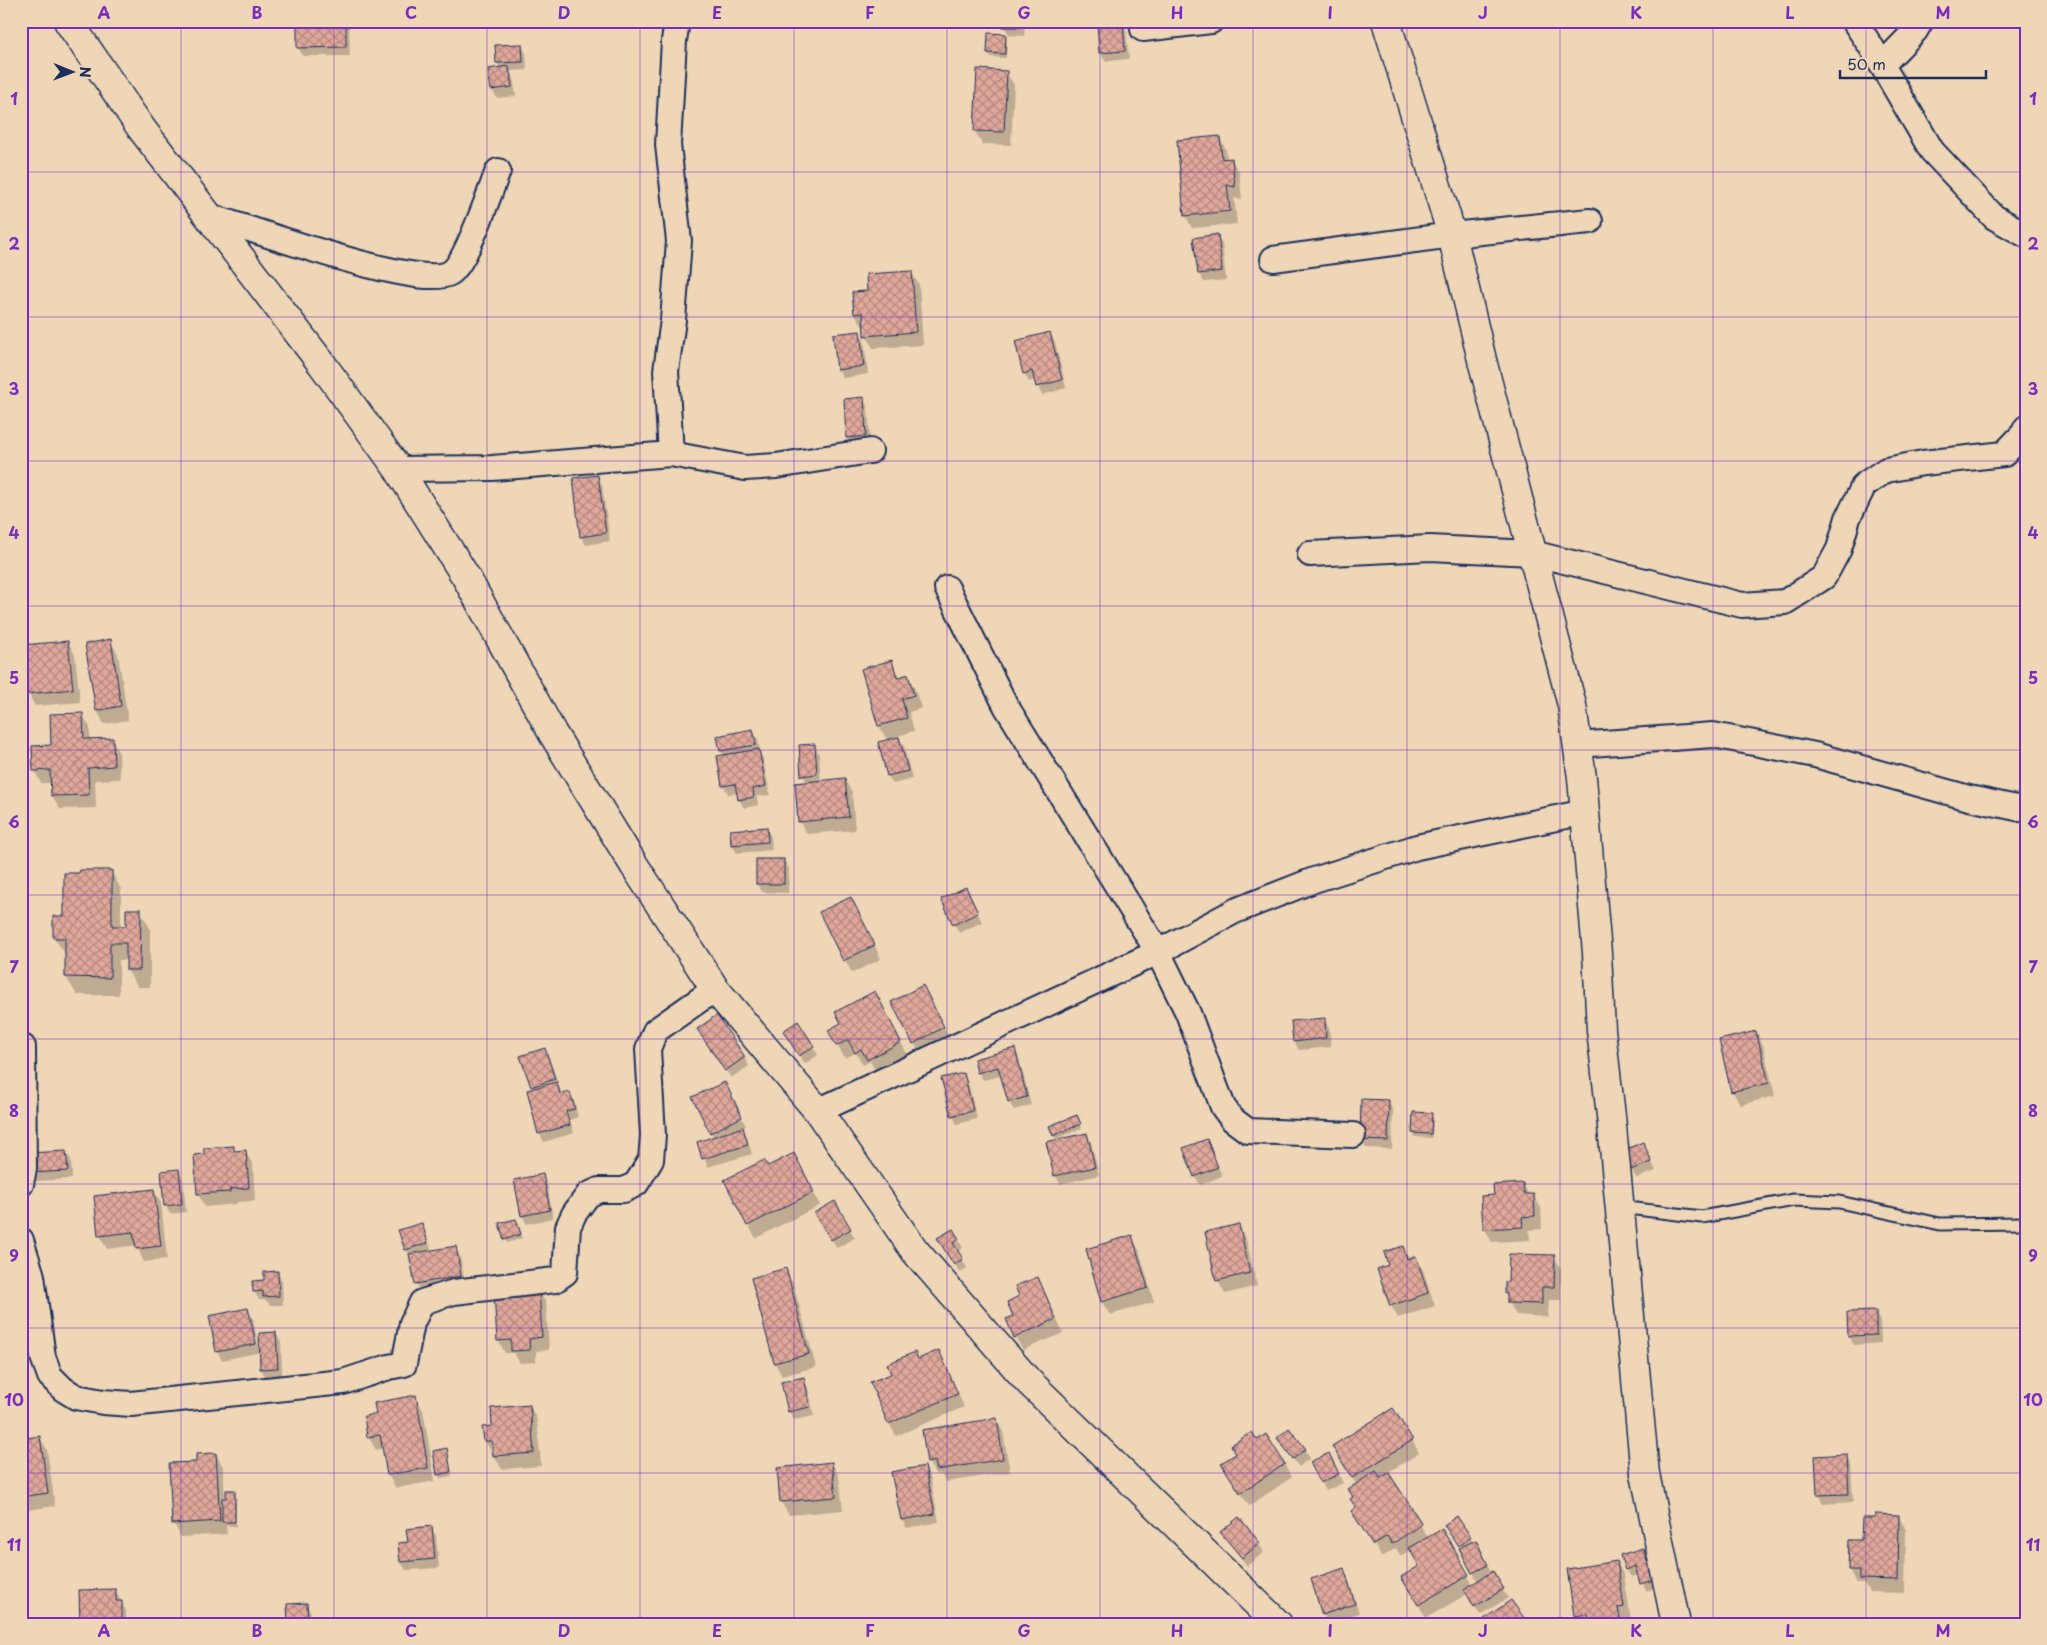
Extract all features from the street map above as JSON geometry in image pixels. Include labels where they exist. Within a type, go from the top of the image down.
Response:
[{"type":"main road","points":[[68,21],[141,128],[322,364],[398,469],[466,576],[553,734],[634,865],[715,989],[818,1111],[915,1251],[1027,1380],[1278,1624]]},
{"type":"main road","points":[[1386,21],[1452,235],[1572,705],[1585,812],[1597,953],[1601,1030],[1645,1474],[1676,1624]]},
{"type":"street","points":[[671,454],[666,371],[674,320],[679,242],[668,145],[674,41],[678,21]]},
{"type":"street","points":[[1143,29],[1211,21]]},
{"type":"street","points":[[1854,21],[1932,151],[1994,217],[2026,235]]},
{"type":"street","points":[[1882,65],[1915,31],[1921,21]]},
{"type":"street","points":[[208,216],[238,224],[276,239],[309,249],[416,277],[437,277],[451,273],[462,259],[498,171]]},
{"type":"street","points":[[1273,259],[1452,235],[1590,221]]},
{"type":"street","points":[[1310,554],[1430,548],[1532,552],[1742,605],[1785,602],[1824,577],[1839,550],[1848,518],[1864,485],[1886,470],[1923,463],[2004,454],[2024,433],[2026,428]]},
{"type":"street","points":[[398,469],[492,468],[671,454],[745,468],[776,466],[870,451]]},
{"type":"street","points":[[948,588],[1006,706],[1158,952],[1188,1012],[1223,1106],[1232,1119],[1248,1130],[1353,1135]]},
{"type":"street","points":[[1577,744],[1713,735],[1815,755],[1969,798],[2026,810]]},
{"type":"street","points":[[818,1111],[1158,952],[1235,911],[1314,880],[1417,847],[1585,812]]},
{"type":"street","points":[[21,1240],[32,1276],[43,1357],[50,1376],[76,1397],[102,1402],[131,1404],[343,1382],[404,1364],[412,1323],[422,1302],[454,1292],[555,1280],[565,1273],[568,1226],[588,1195],[599,1190],[624,1190],[636,1184],[651,1160],[653,1135],[648,1049],[655,1031],[715,989]]},
{"type":"street","points":[[21,1184],[24,1168],[23,1047]]},
{"type":"lane","points":[[1619,1207],[1702,1217],[1794,1200],[1821,1201],[1840,1202],[1940,1224],[2026,1223]]},
{"type":"building","points":[[297,21],[346,21],[346,47],[297,48]]},
{"type":"building","points":[[1003,21],[1020,21],[1020,27],[1003,27]]},
{"type":"building","points":[[1097,21],[1123,21],[1125,51],[1099,53]]},
{"type":"building","points":[[988,33],[1006,34],[1005,54],[987,53]]},
{"type":"building","points":[[522,44],[523,62],[496,63],[495,45]]},
{"type":"building","points":[[509,66],[512,87],[491,90],[488,69]]},
{"type":"building","points":[[977,69],[1007,71],[1004,132],[974,131]]},
{"type":"building","points":[[1220,136],[1222,159],[1232,158],[1235,187],[1227,185],[1230,211],[1184,216],[1177,140]]},
{"type":"building","points":[[1218,234],[1222,271],[1198,274],[1193,238]]},
{"type":"building","points":[[912,271],[916,332],[864,336],[863,313],[854,314],[852,292],[867,291],[866,274]]},
{"type":"building","points":[[860,331],[864,366],[837,370],[833,334]]},
{"type":"building","points":[[1050,332],[1062,380],[1036,387],[1032,371],[1023,374],[1015,341]]},
{"type":"building","points":[[864,397],[866,436],[846,438],[844,399]]},
{"type":"building","points":[[598,475],[606,533],[580,537],[573,478]]},
{"type":"building","points":[[111,639],[121,706],[96,711],[85,644]]},
{"type":"building","points":[[68,641],[73,689],[27,694],[22,645]]},
{"type":"building","points":[[892,660],[897,678],[908,674],[914,695],[902,699],[907,718],[878,726],[861,669]]},
{"type":"building","points":[[83,713],[84,739],[113,738],[114,766],[88,768],[89,795],[51,796],[50,770],[33,771],[32,746],[51,745],[50,714]]},
{"type":"building","points":[[753,729],[756,745],[720,751],[717,736]]},
{"type":"building","points":[[899,737],[908,771],[887,776],[878,742]]},
{"type":"building","points":[[815,744],[817,774],[801,776],[799,745]]},
{"type":"building","points":[[759,749],[766,786],[753,789],[754,797],[738,800],[735,784],[722,786],[717,756]]},
{"type":"building","points":[[845,778],[849,817],[798,822],[795,783]]},
{"type":"building","points":[[767,827],[768,842],[731,845],[730,830]]},
{"type":"building","points":[[756,859],[784,859],[784,884],[756,884]]},
{"type":"building","points":[[80,870],[112,870],[112,926],[126,926],[126,909],[141,909],[140,970],[126,970],[126,943],[110,943],[110,978],[65,977],[65,938],[53,938],[53,916],[64,916],[64,873],[79,873]]},
{"type":"building","points":[[966,887],[978,913],[953,925],[941,899]]},
{"type":"building","points":[[851,897],[875,945],[843,961],[819,912]]},
{"type":"building","points":[[923,985],[944,1027],[913,1044],[891,1002]]},
{"type":"building","points":[[875,991],[901,1042],[867,1060],[861,1049],[855,1053],[848,1040],[836,1046],[828,1030],[841,1023],[835,1012]]},
{"type":"building","points":[[717,1015],[745,1057],[725,1071],[697,1029]]},
{"type":"building","points":[[1325,1018],[1326,1038],[1293,1042],[1291,1021]]},
{"type":"building","points":[[798,1021],[814,1046],[799,1056],[783,1031]]},
{"type":"building","points":[[1756,1031],[1769,1083],[1731,1092],[1719,1040]]},
{"type":"building","points":[[545,1048],[555,1079],[531,1087],[520,1056]]},
{"type":"building","points":[[1015,1048],[1027,1097],[1008,1102],[998,1067],[977,1073],[974,1059]]},
{"type":"building","points":[[964,1073],[973,1111],[951,1116],[941,1078]]},
{"type":"building","points":[[557,1082],[560,1094],[570,1092],[575,1109],[566,1111],[570,1125],[538,1134],[527,1090]]},
{"type":"building","points":[[725,1082],[742,1117],[710,1133],[692,1097]]},
{"type":"building","points":[[1361,1099],[1389,1100],[1388,1141],[1360,1140]]},
{"type":"building","points":[[1413,1112],[1432,1113],[1431,1134],[1412,1133]]},
{"type":"building","points":[[1077,1115],[1081,1124],[1053,1136],[1049,1126]]},
{"type":"building","points":[[743,1127],[748,1145],[702,1159],[697,1142]]},
{"type":"building","points":[[1087,1133],[1095,1167],[1054,1176],[1046,1142]]},
{"type":"building","points":[[1207,1139],[1218,1167],[1194,1177],[1183,1148]]},
{"type":"building","points":[[1643,1142],[1652,1162],[1630,1170],[1622,1151]]},
{"type":"building","points":[[234,1146],[234,1151],[246,1150],[249,1188],[230,1189],[230,1192],[197,1194],[194,1155],[204,1154],[204,1148]]},
{"type":"building","points":[[66,1151],[68,1171],[29,1173],[28,1153]]},
{"type":"building","points":[[794,1153],[814,1192],[747,1226],[724,1180],[764,1160],[768,1166]]},
{"type":"building","points":[[179,1169],[182,1204],[164,1206],[161,1171]]},
{"type":"building","points":[[543,1174],[550,1210],[521,1216],[514,1180]]},
{"type":"building","points":[[1523,1183],[1524,1194],[1534,1194],[1535,1216],[1522,1217],[1523,1227],[1483,1229],[1481,1196],[1494,1195],[1493,1185]]},
{"type":"building","points":[[154,1189],[161,1246],[136,1249],[133,1232],[98,1236],[94,1196]]},
{"type":"building","points":[[835,1201],[851,1229],[831,1240],[814,1213]]},
{"type":"building","points":[[516,1219],[521,1234],[504,1240],[499,1223]]},
{"type":"building","points":[[422,1223],[428,1243],[405,1250],[398,1230]]},
{"type":"building","points":[[1239,1224],[1250,1273],[1216,1281],[1205,1232]]},
{"type":"building","points":[[953,1229],[959,1239],[953,1243],[963,1259],[954,1265],[937,1238]]},
{"type":"building","points":[[1132,1235],[1148,1288],[1101,1302],[1086,1249]]},
{"type":"building","points":[[456,1246],[461,1276],[415,1284],[409,1254]]},
{"type":"building","points":[[1403,1246],[1407,1259],[1416,1256],[1428,1293],[1390,1306],[1377,1269],[1388,1265],[1384,1252]]},
{"type":"building","points":[[1509,1254],[1555,1255],[1554,1287],[1542,1287],[1542,1304],[1507,1303],[1505,1282],[1508,1282]]},
{"type":"building","points":[[786,1268],[809,1354],[774,1363],[751,1278]]},
{"type":"building","points":[[278,1271],[279,1296],[263,1297],[263,1291],[253,1292],[252,1281],[264,1280],[264,1272]]},
{"type":"building","points":[[1038,1277],[1056,1319],[1014,1338],[1006,1319],[1013,1316],[1007,1302],[1019,1296],[1015,1286]]},
{"type":"building","points":[[539,1289],[542,1337],[529,1339],[530,1350],[511,1351],[511,1340],[497,1341],[494,1292]]},
{"type":"building","points":[[248,1308],[256,1344],[216,1352],[209,1316]]},
{"type":"building","points":[[1876,1311],[1876,1335],[1848,1336],[1847,1312]]},
{"type":"building","points":[[276,1332],[278,1368],[260,1369],[259,1333]]},
{"type":"building","points":[[939,1350],[958,1394],[888,1424],[870,1382],[891,1374],[887,1364],[915,1352],[918,1359]]},
{"type":"building","points":[[804,1377],[810,1407],[788,1412],[781,1382]]},
{"type":"building","points":[[416,1395],[428,1468],[387,1475],[380,1435],[367,1437],[364,1416],[376,1414],[374,1403]]},
{"type":"building","points":[[530,1405],[534,1453],[493,1456],[492,1441],[484,1441],[482,1427],[492,1426],[491,1408]]},
{"type":"building","points":[[1393,1408],[1413,1440],[1352,1478],[1332,1446]]},
{"type":"building","points":[[997,1418],[1003,1459],[937,1470],[935,1461],[927,1463],[922,1430]]},
{"type":"building","points":[[1289,1428],[1306,1449],[1293,1459],[1277,1438]]},
{"type":"building","points":[[1252,1432],[1257,1440],[1266,1434],[1285,1464],[1240,1493],[1221,1463],[1236,1454],[1231,1445]]},
{"type":"building","points":[[40,1436],[48,1493],[21,1497],[21,1439]]},
{"type":"building","points":[[447,1448],[451,1472],[437,1475],[433,1451]]},
{"type":"building","points":[[216,1453],[220,1521],[172,1524],[169,1463],[196,1462],[196,1454]]},
{"type":"building","points":[[1329,1453],[1339,1474],[1320,1483],[1310,1462]]},
{"type":"building","points":[[1847,1454],[1849,1494],[1817,1495],[1815,1456]]},
{"type":"building","points":[[832,1462],[836,1497],[780,1502],[777,1468]]},
{"type":"building","points":[[925,1466],[935,1514],[901,1520],[891,1472]]},
{"type":"building","points":[[1376,1471],[1380,1478],[1389,1473],[1422,1524],[1392,1544],[1387,1536],[1373,1545],[1351,1511],[1356,1507],[1350,1499],[1353,1497],[1348,1489]]},
{"type":"building","points":[[226,1490],[235,1490],[235,1522],[222,1522],[222,1498],[226,1498]]},
{"type":"building","points":[[1875,1514],[1899,1515],[1898,1580],[1860,1579],[1860,1570],[1848,1570],[1849,1540],[1861,1540],[1862,1518],[1875,1518]]},
{"type":"building","points":[[1457,1516],[1471,1537],[1458,1546],[1444,1525]]},
{"type":"building","points":[[1239,1517],[1260,1543],[1242,1558],[1220,1532]]},
{"type":"building","points":[[432,1526],[435,1559],[400,1562],[398,1543],[408,1542],[406,1529]]},
{"type":"building","points":[[1442,1529],[1469,1575],[1418,1605],[1401,1577],[1419,1566],[1409,1548]]},
{"type":"building","points":[[1476,1540],[1488,1565],[1472,1573],[1459,1548]]},
{"type":"building","points":[[1643,1548],[1653,1580],[1640,1584],[1635,1566],[1625,1570],[1620,1555]]},
{"type":"building","points":[[1617,1561],[1624,1607],[1618,1608],[1621,1624],[1601,1624],[1600,1621],[1589,1623],[1588,1614],[1574,1616],[1567,1569]]},
{"type":"building","points":[[1344,1568],[1355,1604],[1322,1615],[1311,1579]]},
{"type":"building","points":[[1493,1571],[1504,1589],[1474,1607],[1464,1589]]},
{"type":"building","points":[[116,1589],[116,1601],[122,1601],[122,1618],[117,1618],[117,1624],[80,1624],[79,1590]]},
{"type":"building","points":[[1511,1600],[1525,1619],[1518,1624],[1487,1624],[1484,1619]]},
{"type":"building","points":[[307,1603],[308,1624],[288,1624],[287,1604]]}]
